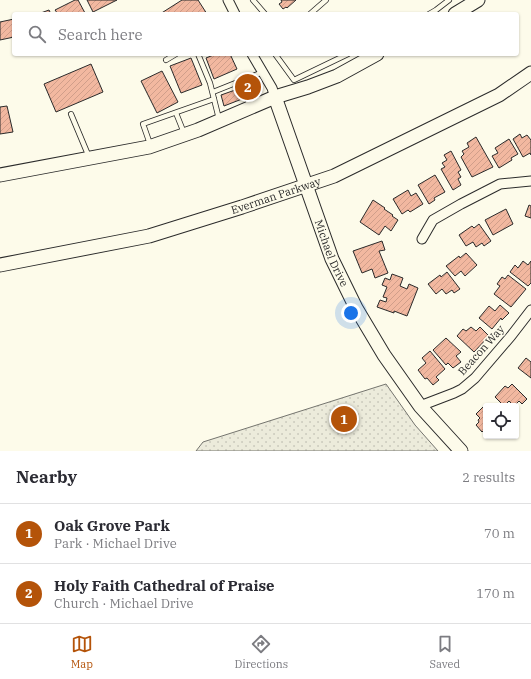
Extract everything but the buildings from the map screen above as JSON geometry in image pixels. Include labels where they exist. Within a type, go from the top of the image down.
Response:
[{"type":"main road","points":[[458,12],[478,0]]},
{"type":"main road","points":[[0,176],[150,147],[185,135],[275,98],[337,76],[372,56]]},
{"type":"main road","name":"Everman Parkway","points":[[0,265],[149,236],[334,176],[500,95],[531,73]]},
{"type":"main road","name":"Michael Drive","points":[[275,98],[332,259],[356,308],[384,355],[420,406],[461,451]]},
{"type":"street","points":[[228,0],[234,12]]},
{"type":"street","name":"Michael Drive","points":[[253,56],[272,88],[275,98]]},
{"type":"street","points":[[422,239],[433,220],[460,204],[500,184],[531,181]]},
{"type":"street","name":"Beacon Way","points":[[420,406],[462,389],[475,378],[531,310]]},
{"type":"lane","points":[[253,0],[263,12]]},
{"type":"lane","points":[[312,12],[326,0]]},
{"type":"lane","points":[[432,12],[449,0]]},
{"type":"lane","points":[[166,60],[173,56]]},
{"type":"lane","points":[[199,56],[210,83],[220,121]]},
{"type":"lane","points":[[276,56],[294,80],[344,56]]},
{"type":"lane","points":[[212,92],[262,72]]},
{"type":"lane","points":[[241,81],[251,108]]},
{"type":"lane","points":[[150,147],[143,124],[214,99]]},
{"type":"lane","points":[[176,113],[185,135]]},
{"type":"lane","points":[[71,114],[90,159]]},
{"type":"shaded area","points":[[386,384],[415,425],[438,451],[196,451],[203,442]]},
{"type":"place","name":"Holy Faith Cathedral of Praise","points":[[248,87]]},
{"type":"place","name":"Oak Grove Park","points":[[344,419]]}]
